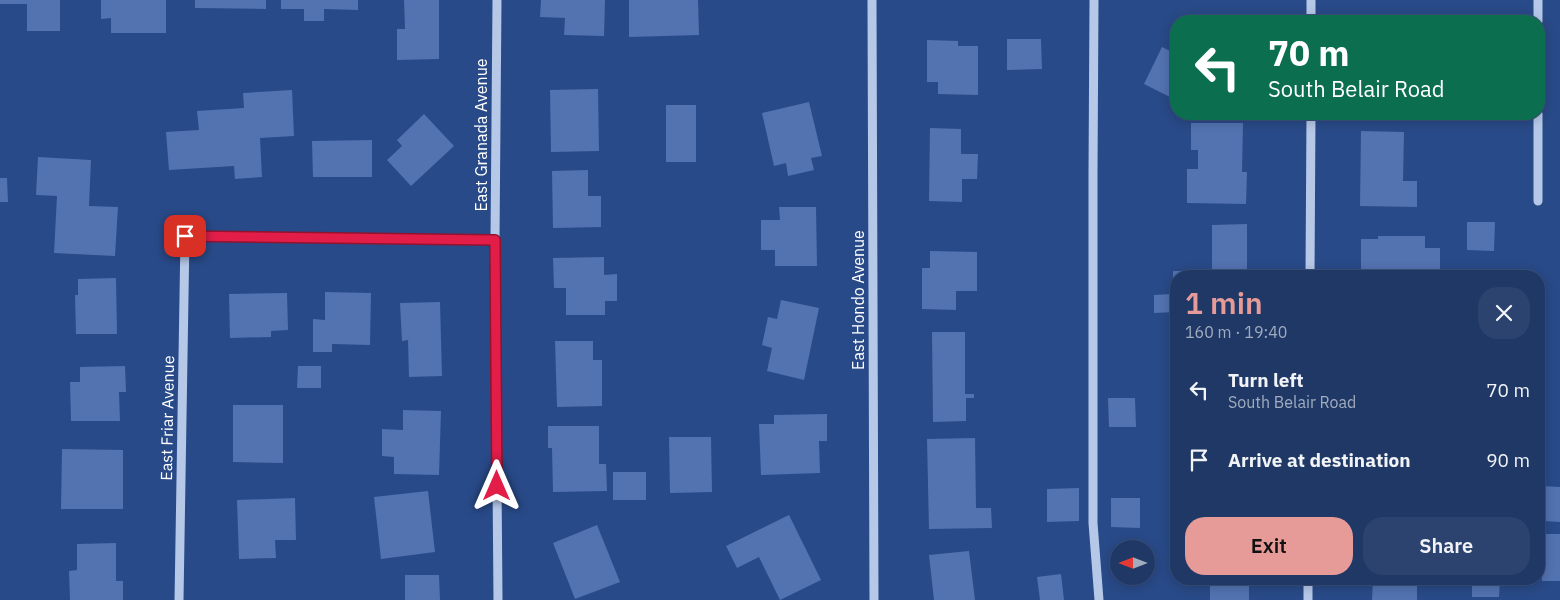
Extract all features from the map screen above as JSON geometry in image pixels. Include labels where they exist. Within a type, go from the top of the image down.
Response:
[{"type":"street","name":"East Granada Avenue","points":[[497,0],[495,240],[498,600]]},
{"type":"street","name":"East Hondo Avenue","points":[[872,0],[874,600]]},
{"type":"street","points":[[1094,0],[1093,523],[1099,600]]},
{"type":"street","points":[[1311,0],[1311,15]]},
{"type":"street","points":[[1538,0],[1538,15]]},
{"type":"street","points":[[1310,270],[1311,120]]},
{"type":"street","points":[[1538,120],[1538,200]]},
{"type":"street","name":"East Friar Avenue","points":[[179,600],[185,236],[495,240]]},
{"type":"street","points":[[1308,585],[1308,600]]},
{"type":"building","points":[[0,0],[60,0],[60,31],[27,31],[27,4],[0,4]]},
{"type":"building","points":[[101,0],[166,0],[166,33],[111,33],[111,18],[101,19]]},
{"type":"building","points":[[195,0],[266,0],[266,9],[195,8]]},
{"type":"building","points":[[281,0],[358,0],[358,10],[324,9],[324,21],[304,21],[304,9],[281,9]]},
{"type":"building","points":[[404,0],[439,0],[439,59],[397,60],[397,29],[405,29]]},
{"type":"building","points":[[541,0],[605,0],[604,36],[564,35],[565,18],[540,17]]},
{"type":"building","points":[[629,0],[698,0],[699,35],[629,37]]},
{"type":"building","points":[[1007,39],[1041,39],[1042,69],[1007,70]]},
{"type":"building","points":[[927,40],[958,41],[958,46],[978,46],[978,95],[938,94],[938,82],[927,82]]},
{"type":"building","points":[[1162,47],[1170,51],[1170,97],[1144,84]]},
{"type":"building","points":[[598,89],[599,151],[551,152],[550,90]]},
{"type":"building","points":[[292,90],[294,136],[260,138],[262,177],[235,179],[234,166],[169,170],[166,132],[199,130],[197,111],[244,108],[243,93]]},
{"type":"building","points":[[809,102],[822,156],[811,158],[814,170],[788,176],[786,163],[774,166],[762,113]]},
{"type":"building","points":[[666,105],[696,105],[696,162],[666,162]]},
{"type":"building","points":[[424,114],[454,146],[411,186],[387,160],[402,146],[397,140]]},
{"type":"building","points":[[1191,123],[1243,123],[1242,172],[1247,172],[1246,204],[1187,203],[1187,169],[1198,169],[1198,150],[1191,150]]},
{"type":"building","points":[[930,128],[961,129],[961,154],[978,154],[977,179],[962,179],[962,202],[929,201]]},
{"type":"building","points":[[1361,131],[1404,132],[1403,181],[1417,181],[1417,207],[1360,206]]},
{"type":"building","points":[[372,140],[372,177],[313,177],[312,141]]},
{"type":"building","points":[[38,157],[91,160],[89,206],[118,207],[115,256],[54,253],[57,196],[36,195]]},
{"type":"building","points":[[588,170],[588,196],[601,196],[601,227],[553,228],[552,171]]},
{"type":"building","points":[[0,178],[7,178],[8,202],[0,202]]},
{"type":"building","points":[[779,207],[816,207],[817,266],[775,266],[775,250],[761,250],[761,220],[780,220]]},
{"type":"building","points":[[1467,222],[1495,222],[1494,251],[1467,250]]},
{"type":"building","points":[[1247,224],[1247,270],[1212,270],[1212,225]]},
{"type":"building","points":[[1378,236],[1425,236],[1425,248],[1440,248],[1440,270],[1361,270],[1361,239],[1378,239]]},
{"type":"building","points":[[930,251],[977,252],[977,291],[956,291],[956,310],[922,309],[922,268],[930,268]]},
{"type":"building","points":[[604,257],[604,275],[617,274],[617,301],[605,301],[605,315],[566,315],[566,288],[554,288],[553,258]]},
{"type":"building","points":[[116,278],[117,334],[76,334],[75,295],[78,295],[78,279]]},
{"type":"building","points":[[325,292],[371,293],[370,345],[332,344],[332,352],[313,352],[313,319],[325,320]]},
{"type":"building","points":[[287,293],[288,330],[271,331],[271,337],[230,338],[229,294]]},
{"type":"building","points":[[1170,294],[1170,312],[1154,313],[1154,295]]},
{"type":"building","points":[[781,300],[819,308],[804,380],[767,371],[772,348],[762,345],[768,317],[777,319]]},
{"type":"building","points":[[440,302],[442,376],[409,377],[408,340],[402,341],[400,303]]},
{"type":"building","points":[[932,332],[965,332],[965,394],[974,394],[974,398],[966,398],[966,421],[933,422]]},
{"type":"building","points":[[555,341],[593,341],[593,360],[602,360],[602,406],[557,407]]},
{"type":"building","points":[[125,366],[126,392],[119,392],[120,421],[71,421],[70,382],[80,382],[80,367]]},
{"type":"building","points":[[298,366],[321,366],[321,388],[297,388]]},
{"type":"building","points":[[1108,398],[1135,398],[1136,427],[1109,427]]},
{"type":"building","points":[[233,405],[283,405],[283,463],[233,462]]},
{"type":"building","points":[[403,410],[441,411],[439,475],[394,474],[394,457],[382,456],[382,429],[403,430]]},
{"type":"building","points":[[827,414],[827,441],[819,441],[820,473],[761,475],[759,424],[774,424],[774,415]]},
{"type":"building","points":[[548,426],[599,426],[599,464],[606,464],[607,491],[553,492],[552,448],[548,448]]},
{"type":"building","points":[[669,437],[711,437],[712,492],[670,493]]},
{"type":"building","points":[[975,438],[976,508],[991,508],[992,528],[929,529],[927,439]]},
{"type":"building","points":[[62,449],[123,450],[123,509],[61,509]]},
{"type":"building","points":[[613,472],[646,472],[646,500],[613,500]]},
{"type":"building","points":[[1545,486],[1560,487],[1560,522],[1545,521]]},
{"type":"building","points":[[1079,488],[1079,521],[1047,522],[1047,489]]},
{"type":"building","points":[[428,491],[435,552],[381,559],[374,497]]},
{"type":"building","points":[[295,498],[296,540],[275,540],[276,558],[239,559],[237,500]]},
{"type":"building","points":[[1111,498],[1140,498],[1140,528],[1111,527]]},
{"type":"building","points":[[789,515],[821,580],[780,600],[759,557],[737,568],[726,546]]},
{"type":"building","points":[[597,525],[620,582],[575,599],[553,543]]},
{"type":"building","points":[[1545,534],[1560,534],[1560,581],[1545,581]]},
{"type":"building","points":[[116,543],[116,581],[123,581],[123,600],[70,600],[69,571],[77,570],[77,544]]},
{"type":"building","points":[[969,551],[975,600],[934,600],[929,555]]},
{"type":"building","points":[[1061,574],[1064,600],[1040,600],[1037,577]]},
{"type":"building","points":[[405,575],[439,575],[440,600],[405,600]]},
{"type":"building","points":[[1210,585],[1249,585],[1249,600],[1210,600]]},
{"type":"building","points":[[1373,585],[1417,586],[1417,600],[1372,600]]},
{"type":"building","points":[[1472,585],[1500,585],[1499,597],[1472,597]]},
{"type":"route","points":[[185,236],[495,240],[497,486]]}]
